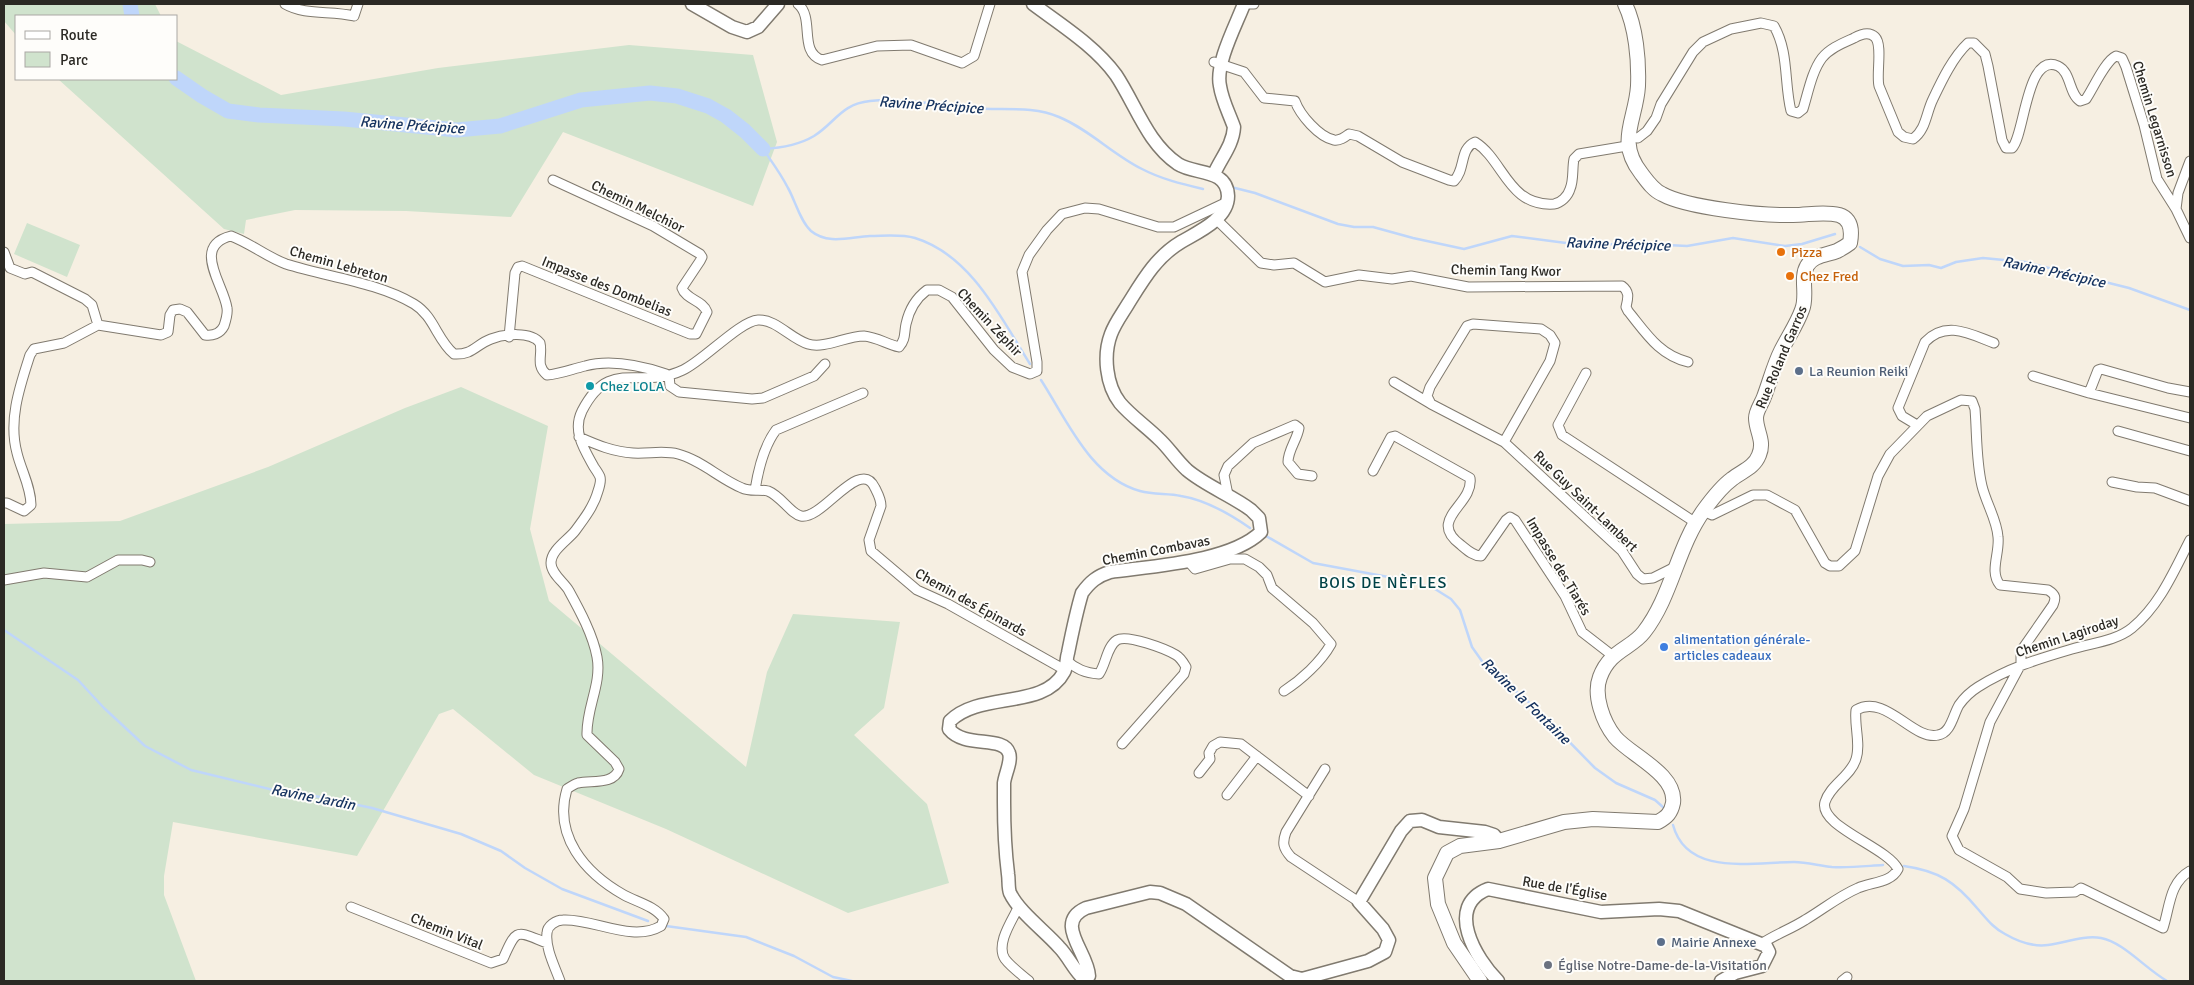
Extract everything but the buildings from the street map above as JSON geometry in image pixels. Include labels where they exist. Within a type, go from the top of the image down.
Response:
[{"type":"main road","points":[[1625,4],[1632,26],[1638,72],[1638,89],[1628,141]]},
{"type":"main road","name":"Rue Roland Garros","points":[[1480,981],[1462,958],[1442,916],[1435,890],[1435,878],[1447,853],[1460,846],[1499,841],[1564,822],[1593,819],[1658,822],[1667,818],[1672,809],[1674,798],[1670,788],[1656,770],[1615,737],[1602,712],[1597,693],[1600,676],[1614,656],[1643,634],[1658,613],[1675,567],[1699,517],[1731,480],[1756,462],[1762,442],[1756,418],[1779,355],[1802,311],[1806,298],[1805,271],[1808,264],[1818,257],[1838,251],[1850,243],[1852,235],[1850,224],[1840,215],[1744,212],[1678,202],[1661,194],[1650,185],[1634,164],[1628,141]]},
{"type":"street","points":[[285,4],[301,10],[341,13],[354,16],[358,4]]},
{"type":"street","points":[[692,4],[732,27],[747,32],[758,27],[776,4]]},
{"type":"street","points":[[798,4],[805,14],[810,53],[822,60],[877,46],[912,45],[962,63],[974,56],[990,4]]},
{"type":"street","points":[[1033,4],[1096,53],[1116,75],[1154,140],[1173,160],[1183,167],[1209,173],[1222,181],[1227,189],[1228,202]]},
{"type":"street","points":[[1218,63],[1236,4]]},
{"type":"street","points":[[1209,173],[1227,130],[1211,80],[1244,4]]},
{"type":"street","points":[[1248,4],[1254,4]]},
{"type":"street","name":"Chemin Legarnisson","points":[[1628,141],[1638,138],[1647,131],[1656,118],[1661,104],[1694,52],[1703,42],[1731,29],[1761,23],[1774,26],[1780,37],[1791,111],[1798,113],[1803,109],[1821,59],[1833,48],[1862,34],[1870,34],[1876,38],[1879,45],[1877,78],[1879,86],[1898,132],[1904,137],[1913,139],[1920,134],[1932,99],[1956,56],[1968,43],[1974,43],[1985,54],[2002,140],[2006,148],[2012,148],[2016,144],[2023,113],[2035,77],[2042,68],[2048,65],[2058,66],[2063,70],[2076,98],[2080,101],[2086,99],[2109,62],[2116,56],[2122,58],[2126,67],[2144,125],[2157,179],[2176,209]]},
{"type":"street","points":[[1218,63],[1244,72],[1264,98],[1295,102],[1300,114],[1319,131],[1334,140],[1341,140],[1349,134],[1358,136],[1402,162],[1449,180],[1454,181],[1460,175],[1465,151],[1469,144],[1475,142],[1482,146],[1508,183],[1519,193],[1546,204],[1557,203],[1567,196],[1571,188],[1574,159],[1579,154],[1628,141]]},
{"type":"street","points":[[2190,161],[2178,193],[2176,209],[2190,238]]},
{"type":"street","name":"Chemin Melchior","points":[[553,180],[653,226],[700,254],[702,257],[700,261],[682,288],[685,294],[705,307],[707,312],[696,334]]},
{"type":"street","name":"Chemin Combavas","points":[[1066,665],[1082,593],[1089,583],[1101,575],[1110,572],[1188,560],[1243,545],[1261,532],[1259,518],[1228,495],[1187,470],[1159,439],[1120,403],[1108,375],[1107,356],[1111,335],[1118,319],[1155,262],[1216,219],[1228,202]]},
{"type":"street","name":"Chemin Zéphir","points":[[579,437],[581,413],[595,389],[608,380],[669,376],[684,370],[714,350],[743,325],[757,320],[767,321],[810,345],[861,336],[872,337],[900,347],[904,341],[906,324],[911,309],[918,297],[927,290],[939,290],[952,297],[994,350],[1012,367],[1030,374],[1037,371],[1037,362],[1022,272],[1029,256],[1047,230],[1062,214],[1085,208],[1099,209],[1158,227],[1174,227],[1228,202]]},
{"type":"street","name":"Chemin Tang Kwor","points":[[1216,219],[1261,263],[1274,265],[1294,264],[1325,282],[1359,275],[1392,279],[1419,276],[1443,283],[1468,286],[1622,286],[1629,295],[1626,307],[1628,312],[1659,348],[1669,356],[1688,362]]},
{"type":"street","name":"Chemin Lebreton","points":[[98,325],[161,335],[168,332],[170,315],[173,310],[180,309],[187,312],[204,335],[213,336],[222,330],[227,319],[227,309],[212,270],[212,250],[215,244],[231,236],[284,263],[395,294],[424,312],[435,326],[446,347],[454,354],[464,354],[492,339],[529,335],[536,338],[541,347],[541,369],[547,375],[558,374],[586,365],[607,362],[655,370],[669,376]]},
{"type":"street","points":[[4,252],[10,268],[25,274],[32,272],[85,298],[92,305],[98,325],[64,343],[34,349],[30,354],[17,398],[13,432],[31,505],[24,511],[4,503]]},
{"type":"street","name":"Impasse des Dombelias","points":[[509,337],[515,273],[518,267],[522,266],[690,334],[696,334]]},
{"type":"street","points":[[1431,404],[1428,396],[1430,387],[1467,326],[1480,323],[1541,329],[1550,335],[1554,343],[1550,361],[1504,442]]},
{"type":"street","points":[[1917,424],[1902,416],[1898,408],[1925,342],[1931,335],[1946,329],[1968,333],[1994,343]]},
{"type":"street","points":[[669,376],[670,386],[680,392],[752,399],[763,398],[814,376],[825,364]]},
{"type":"street","points":[[2089,393],[2098,370],[2101,369],[2168,388],[2190,392]]},
{"type":"street","points":[[1586,372],[1558,424],[1562,435],[1699,517],[1712,515],[1753,494],[1766,495],[1795,510],[1825,563],[1830,566],[1839,566],[1848,561],[1855,551],[1882,466],[1890,454],[1926,416],[1961,400],[1972,401],[1975,408],[1982,484],[1998,534],[1999,547],[1994,575],[2000,585],[2048,590],[2054,593],[2055,598],[2053,605],[2021,652],[2021,664],[1990,722],[1964,809],[1952,836],[1959,850],[2007,876],[2020,889],[2046,893],[2075,892],[2081,888],[2163,928],[2174,886],[2183,875],[2190,871]]},
{"type":"street","points":[[2033,376],[2089,393],[2190,418]]},
{"type":"street","name":"Rue Guy Saint-Lambert","points":[[1394,382],[1431,404],[1504,442],[1622,551],[1637,574],[1643,579],[1653,578],[1675,567]]},
{"type":"street","points":[[755,490],[763,459],[776,430],[863,393]]},
{"type":"street","points":[[1228,495],[1224,475],[1228,466],[1253,443],[1296,425],[1299,428],[1298,437],[1288,455],[1288,462],[1298,474],[1312,476]]},
{"type":"street","points":[[2118,431],[2190,451]]},
{"type":"street","name":"Impasse des Tiarés","points":[[1373,471],[1391,437],[1395,436],[1470,478],[1471,486],[1448,523],[1448,532],[1452,539],[1475,556],[1481,556],[1506,520],[1510,517],[1515,520],[1564,596],[1582,632],[1614,656]]},
{"type":"street","points":[[560,981],[546,932],[550,925],[561,920],[624,930],[646,931],[654,930],[661,926],[664,919],[659,912],[623,894],[581,862],[566,829],[564,800],[567,789],[578,784],[612,779],[618,774],[619,769],[615,762],[587,735],[587,722],[599,671],[597,656],[590,636],[568,589],[554,572],[551,564],[554,554],[588,513],[599,487],[600,477],[579,437]]},
{"type":"street","name":"Chemin des Épinards","points":[[579,437],[617,451],[679,454],[744,490],[767,491],[784,501],[793,512],[800,516],[813,515],[847,486],[867,479],[873,483],[881,500],[881,506],[869,540],[871,551],[890,565],[917,590],[1066,665]]},
{"type":"street","points":[[2112,482],[2155,488],[2190,501]]},
{"type":"street","name":"Chemin Lagiroday","points":[[1762,944],[1856,888],[1885,880],[1895,875],[1898,869],[1888,857],[1841,828],[1824,811],[1825,802],[1852,768],[1856,760],[1858,751],[1856,710],[1862,706],[1876,706],[1928,734],[1941,735],[1946,732],[1958,706],[1966,695],[2003,673],[2021,664],[2104,641],[2131,629],[2158,600],[2170,582],[2189,544]]},
{"type":"street","points":[[1188,560],[1195,569],[1238,559],[1246,559],[1259,567],[1267,575],[1272,588],[1313,623],[1331,644],[1296,683],[1284,691]]},
{"type":"street","points":[[4,580],[44,574],[87,577],[118,560],[150,562]]},
{"type":"street","points":[[1122,744],[1184,674],[1186,667],[1176,655],[1132,638],[1124,637],[1112,645],[1104,667],[1099,674],[1089,674],[1066,665],[1051,686],[1040,693],[984,703],[955,715],[950,721],[949,729],[954,735],[973,742],[996,743],[1005,747],[1009,752],[1010,757],[1004,782],[1005,852],[1009,892],[1019,906],[1061,949],[1079,975],[1085,980],[1089,980],[1088,966],[1072,932],[1072,920],[1077,912],[1150,892],[1173,897],[1290,976],[1302,978],[1368,961],[1386,952],[1389,940],[1359,902],[1291,857],[1285,850],[1282,841],[1286,832],[1325,770]]},
{"type":"street","points":[[1199,773],[1210,759],[1209,753],[1213,746],[1220,742],[1241,744],[1309,796]]},
{"type":"street","points":[[1227,796],[1257,756]]},
{"type":"street","points":[[1359,902],[1401,831],[1410,821],[1422,820],[1440,827],[1484,832],[1494,835],[1499,841]]},
{"type":"street","name":"Rue de l'Église","points":[[1498,981],[1472,947],[1466,927],[1467,913],[1471,900],[1479,892],[1488,889],[1601,912],[1659,909],[1679,911],[1762,944]]},
{"type":"street","points":[[1019,906],[1004,937],[1002,948],[1004,958],[1029,981]]},
{"type":"street","name":"Chemin Vital","points":[[352,907],[491,963],[503,959],[512,938],[517,933],[522,933],[548,943]]},
{"type":"street","points":[[1722,981],[1735,973],[1762,966],[1769,952],[1766,946],[1762,944]]},
{"type":"green space","points":[[4,4],[155,4],[160,15],[15,15],[15,34],[4,21]]},
{"type":"green space","points":[[178,42],[281,95],[438,68],[629,45],[753,55],[777,142],[753,206],[563,132],[511,217],[406,211],[295,210],[246,220],[244,234],[224,229],[59,80],[178,80]]},
{"type":"green space","points":[[27,223],[80,245],[67,277],[14,254]]},
{"type":"green space","points":[[461,387],[548,426],[530,529],[549,601],[746,767],[767,672],[793,614],[900,622],[884,708],[854,735],[927,804],[949,883],[848,913],[666,829],[534,775],[453,709],[439,714],[357,856],[173,822],[164,876],[164,895],[196,981],[4,981],[4,524],[120,521],[268,467],[405,408]]},
{"type":"waterway","name":"Ravine Précipice","points":[[130,4],[132,15]]},
{"type":"waterway","name":"Ravine Précipice","points":[[178,79],[228,111],[259,115],[344,119],[457,130],[500,126],[581,100],[650,93],[677,96],[708,106],[726,116],[763,149]]},
{"type":"waterway","name":"Ravine Précipice","points":[[1030,364],[983,290],[953,258],[935,246],[915,238],[904,236],[870,236],[832,239],[825,238],[811,231],[801,216],[791,193],[763,149],[789,146],[802,142],[822,131],[845,110],[860,103],[870,101],[896,100],[983,109],[1027,110],[1048,113],[1070,122],[1149,173],[1203,189]]},
{"type":"waterway","name":"Ravine Précipice","points":[[1231,187],[1255,193],[1338,224],[1354,227],[1373,227],[1464,249],[1512,236],[1589,246],[1628,243],[1687,246],[1733,238],[1785,246],[1802,244],[1835,234]]},
{"type":"waterway","name":"Ravine Précipice","points":[[1860,247],[1880,259],[1903,266],[1929,265],[1941,268],[1956,262],[1983,258],[2025,262],[2129,288],[2190,310]]},
{"type":"waterway","name":"Ravine la Fontaine","points":[[1041,380],[1082,445],[1107,473],[1122,484],[1140,491],[1176,495],[1209,504],[1250,528]]},
{"type":"waterway","name":"Ravine la Fontaine","points":[[1266,536],[1313,563],[1410,581],[1435,589],[1451,599],[1460,610],[1472,647],[1484,664],[1539,711],[1595,768],[1616,783],[1655,800],[1664,808]]},
{"type":"waterway","name":"Ravine Jardin","points":[[4,630],[78,680],[104,708],[145,746],[191,770],[294,795],[310,795],[372,808],[461,834],[501,851],[525,868],[562,889],[648,921]]},
{"type":"waterway","name":"Ravine la Fontaine","points":[[1673,825],[1681,842],[1692,853],[1707,860],[1741,864],[1799,862],[1838,867],[1883,865]]},
{"type":"waterway","name":"Ravine la Fontaine","points":[[1904,866],[1927,871],[1945,879],[1961,891],[1993,926],[2015,939],[2025,943],[2042,945],[2081,938],[2101,938],[2126,950],[2167,981]]},
{"type":"waterway","name":"Ravine Jardin","points":[[666,926],[746,937],[794,956],[833,977],[852,981]]},
{"type":"place","name":"Pizza","points":[[1781,252]]},
{"type":"place","name":"Chez Fred","points":[[1790,276]]},
{"type":"place","name":"La Reunion Reiki","points":[[1799,371]]},
{"type":"place","name":"Chez LOLA","points":[[590,386]]},
{"type":"place","name":"alimentation générale- articles cadeaux","points":[[1664,647]]},
{"type":"place","name":"Mairie Annexe","points":[[1661,942]]},
{"type":"place","name":"Église Notre-Dame-de-la-Visitation","points":[[1548,965]]},
{"type":"district","name":"BOIS DE NÈFLES","points":[[1383,582]]}]
